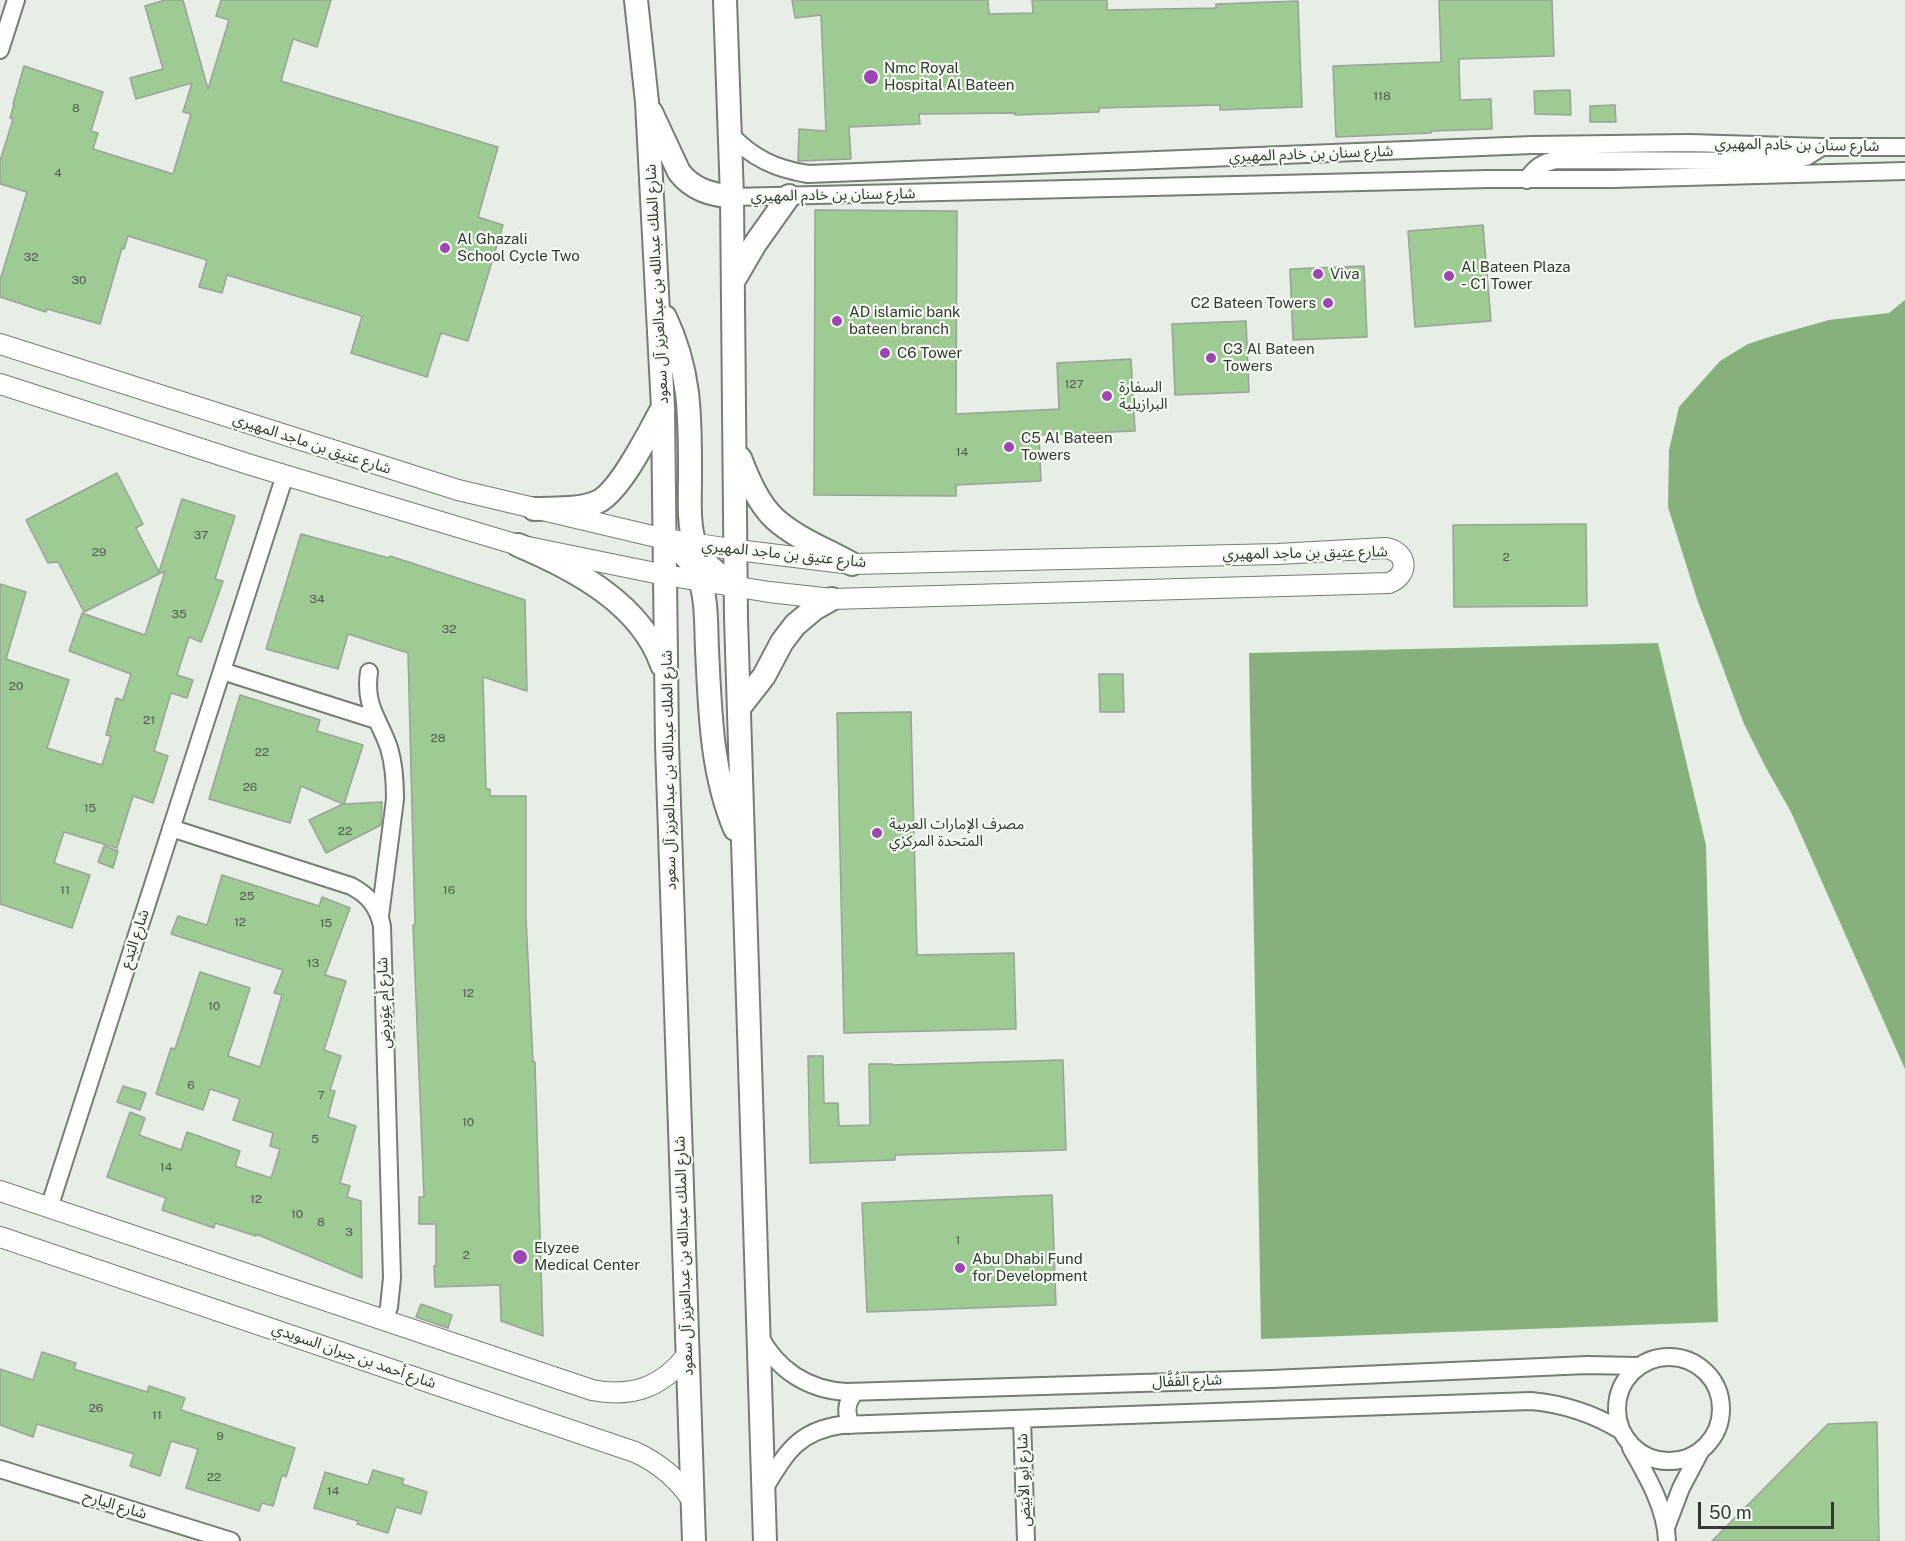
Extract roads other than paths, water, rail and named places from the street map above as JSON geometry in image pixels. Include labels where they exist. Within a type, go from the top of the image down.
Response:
[{"type":"main road","name":"شارع الملك عبدالله بن عبدالعزيز آل سعود","points":[[636,0],[647,102],[663,408],[667,683],[693,1541]]},
{"type":"main road","points":[[725,0],[732,197],[739,708],[765,1541]]},
{"type":"main road","points":[[647,102],[679,172],[685,179],[701,191],[732,197]]},
{"type":"main road","points":[[733,281],[755,244],[789,196]]},
{"type":"main road","points":[[659,305],[676,345],[687,388],[690,410],[690,511],[694,544],[711,569],[736,586]]},
{"type":"main road","points":[[534,509],[578,507],[604,499],[617,484],[663,408]]},
{"type":"main road","points":[[735,445],[751,484],[774,518],[792,531],[852,564]]},
{"type":"main road","points":[[665,539],[686,557],[700,581],[705,613],[713,743],[724,796],[743,847]]},
{"type":"main road","points":[[518,545],[572,570],[628,613],[650,639],[658,654],[667,683]]},
{"type":"main road","points":[[739,708],[764,676],[782,642],[795,625],[814,609],[832,599]]},
{"type":"street","points":[[0,50],[16,0]]},
{"type":"street","name":"شارع سنان بن خادم المهيري","points":[[730,134],[739,144],[761,160],[790,171],[808,174],[1532,145],[1689,143],[1905,147]]},
{"type":"street","points":[[1527,180],[1542,164],[1556,160],[1796,160],[1815,153],[1823,147]]},
{"type":"street","name":"شارع سنان بن خادم المهيري","points":[[732,197],[1905,171]]},
{"type":"street","name":"شارع عتيق بن ماجد المهيري","points":[[0,344],[458,490],[694,544],[852,564],[1278,554],[1385,548],[1397,552],[1404,564],[1401,576],[1389,583],[832,599],[665,575],[518,545],[285,475],[9,386]]},
{"type":"street","points":[[0,401],[9,386]]},
{"type":"street","name":"شارع البَدع","points":[[49,1208],[285,475]]},
{"type":"street","points":[[222,670],[376,720]]},
{"type":"street","name":"شارع أم عِوَيرِض","points":[[369,672],[367,692],[372,711],[390,750],[395,782],[395,799],[380,916],[392,1278],[389,1306],[384,1320]]},
{"type":"street","points":[[171,828],[351,886],[369,897],[380,916]]},
{"type":"street","points":[[0,1191],[603,1392],[634,1391],[658,1383],[669,1375],[687,1354]]},
{"type":"street","name":"شارع أحمد بن جبران السويدي","points":[[0,1237],[635,1452],[667,1471],[685,1489],[692,1500]]},
{"type":"street","name":"شارع القُفَّال","points":[[759,1334],[773,1357],[804,1382],[824,1389],[856,1392],[1247,1380],[1587,1365],[1638,1366]]},
{"type":"street","points":[[1679,1357],[1698,1366],[1712,1380],[1718,1392],[1721,1418],[1713,1437],[1700,1452],[1681,1488],[1667,1533],[1649,1483],[1624,1436],[1617,1416],[1617,1402],[1620,1388],[1638,1366],[1658,1358],[1679,1357]]},
{"type":"street","points":[[851,1425],[847,1407],[856,1392]]},
{"type":"street","points":[[764,1489],[784,1456],[797,1442],[823,1428],[851,1425],[1531,1401],[1587,1412],[1624,1436],[1637,1451],[1662,1462],[1675,1462],[1700,1452]]},
{"type":"street","name":"شارع أبو الأبيَض","points":[[1022,1419],[1026,1541]]},
{"type":"street","name":"شارع اليارِح","points":[[0,1469],[231,1541]]},
{"type":"place","name":"Nmc Royal Hospital Al Bateen","points":[[871,77]]},
{"type":"place","name":"Al Ghazali School Cycle Two","points":[[445,248]]},
{"type":"place","name":"Viva","points":[[1318,274]]},
{"type":"place","name":"Al Bateen Plaza - C1 Tower","points":[[1449,276]]},
{"type":"place","name":"C2 Bateen Towers","points":[[1328,303]]},
{"type":"place","name":"AD islamic bank bateen branch","points":[[837,321]]},
{"type":"place","name":"C6 Tower","points":[[885,353]]},
{"type":"place","name":"C3 Al Bateen Towers","points":[[1211,358]]},
{"type":"place","name":"السفارة البرازيلية","points":[[1107,396]]},
{"type":"place","name":"C5 Al Bateen Towers","points":[[1009,447]]},
{"type":"place","name":"مصرف الإمارات العربية المتحدة المركزي","points":[[877,833]]},
{"type":"place","name":"Elyzee Medical Center","points":[[520,1257]]},
{"type":"place","name":"Abu Dhabi Fund for Development","points":[[960,1268]]}]
